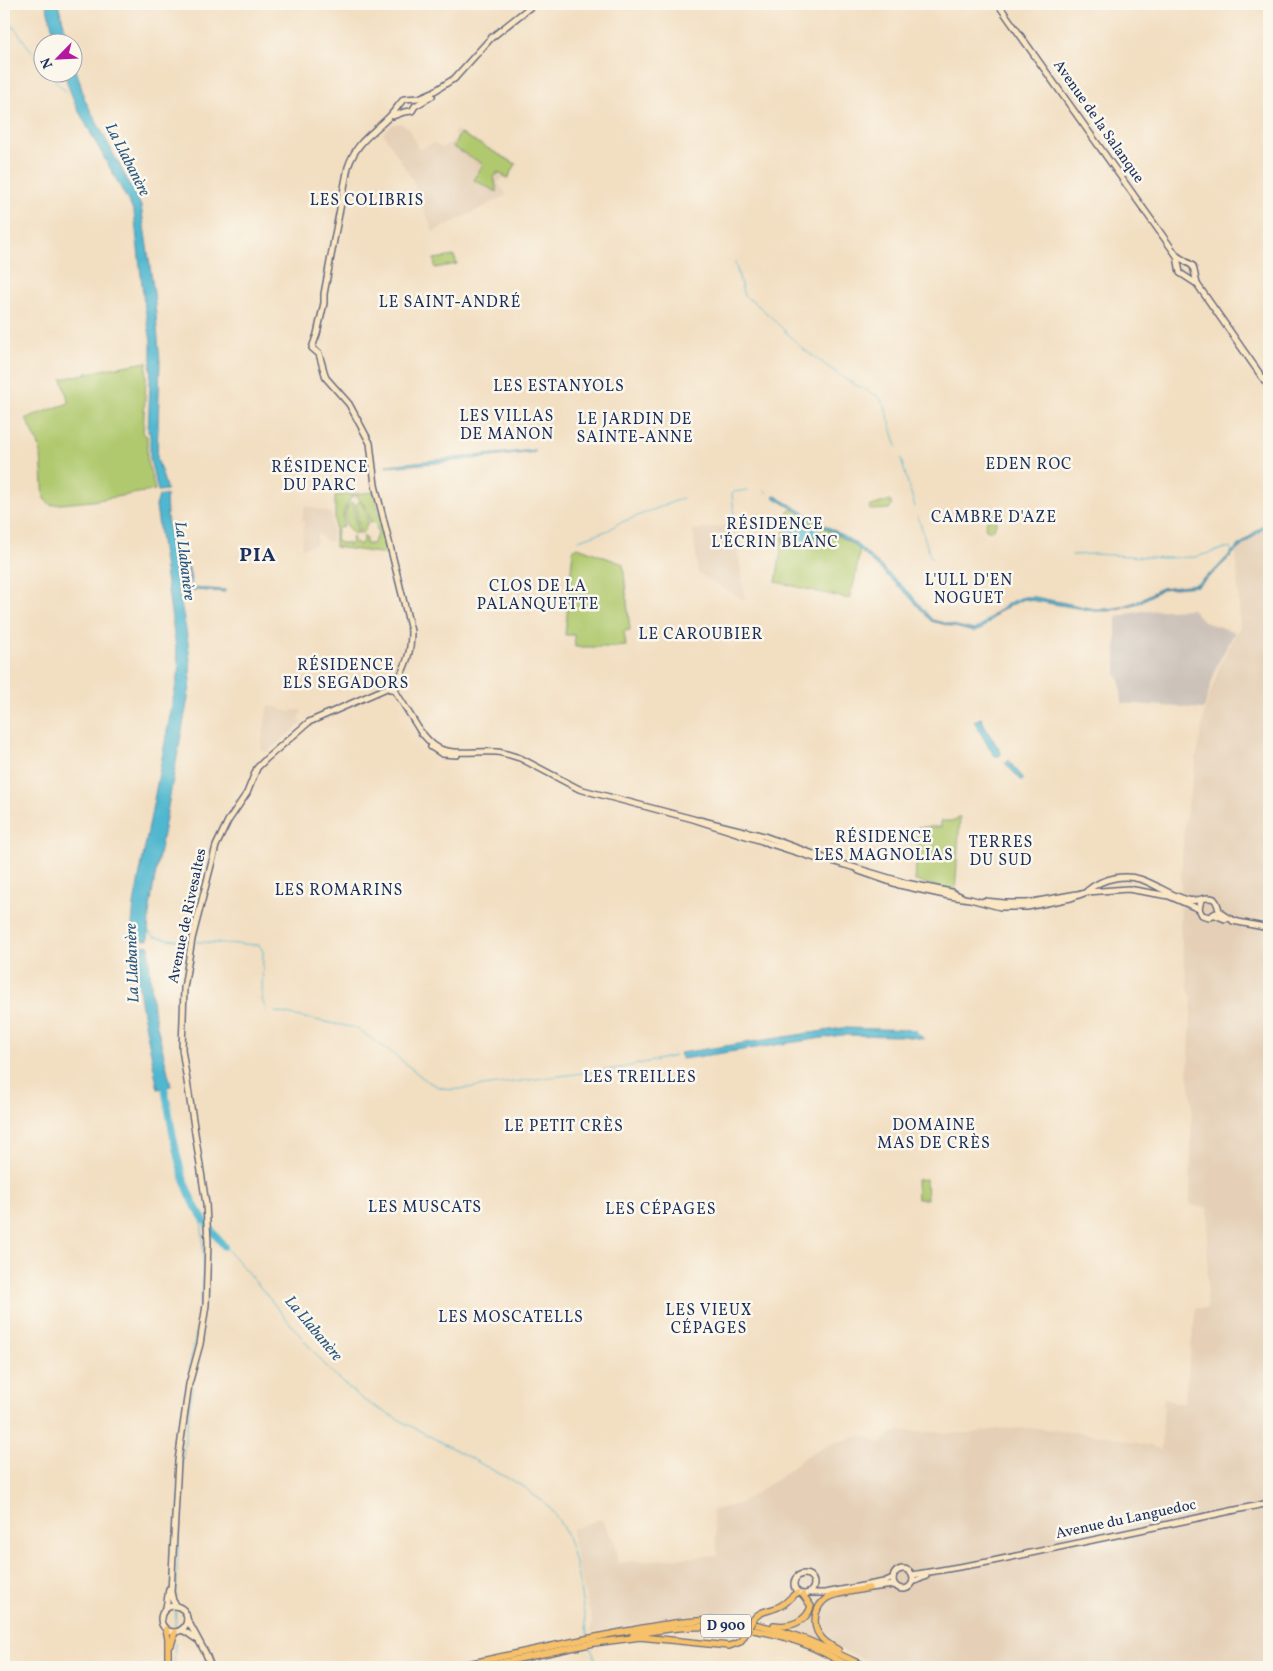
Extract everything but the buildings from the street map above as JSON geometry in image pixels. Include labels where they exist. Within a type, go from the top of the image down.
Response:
[{"type":"highway","points":[[869,1588],[826,1599],[816,1612],[814,1623],[817,1632],[825,1642],[871,1667]]},
{"type":"highway","points":[[594,1640],[640,1637],[721,1646],[734,1645],[740,1642],[746,1634],[753,1620],[756,1616],[780,1606],[792,1596],[803,1593],[811,1606],[810,1612],[801,1620],[782,1627],[754,1622],[725,1620]]},
{"type":"highway","name":"D 900","points":[[481,1667],[663,1624],[725,1620],[790,1633],[814,1642],[866,1667]]},
{"type":"highway","name":"D 900","points":[[594,1640],[676,1627],[707,1625],[735,1627],[789,1639],[814,1648],[852,1667]]},
{"type":"highway","points":[[166,1630],[169,1667]]},
{"type":"highway","points":[[169,1667],[172,1639],[178,1631]]},
{"type":"highway","name":"D 900","points":[[454,1667],[585,1642]]},
{"type":"main road","points":[[388,119],[404,112],[412,111],[415,106],[447,86],[491,38],[534,4]]},
{"type":"main road","name":"Avenue de la Salanque","points":[[998,4],[1177,256]]},
{"type":"main road","points":[[455,78],[433,92],[419,98],[404,99],[388,119],[364,139],[351,158],[334,240],[324,303],[312,348],[318,354],[323,372],[329,383],[349,404],[369,440],[375,486],[412,631],[412,649],[402,672],[393,686],[430,746],[442,754],[496,752],[520,758],[579,789],[693,819],[821,860],[832,861],[906,883],[951,892],[962,897],[1000,907],[1018,907],[1071,898],[1087,892],[1128,889],[1158,894],[1188,903],[1199,909],[1202,915],[1215,915],[1236,922],[1269,928]]},
{"type":"main road","points":[[411,98],[415,106]]},
{"type":"main road","points":[[400,105],[404,112]]},
{"type":"main road","points":[[1177,256],[1193,266],[1197,284],[1269,387]]},
{"type":"main road","points":[[1177,256],[1180,273],[1197,284]]},
{"type":"main road","points":[[1180,267],[1187,262]]},
{"type":"main road","points":[[1186,277],[1191,276],[1194,272]]},
{"type":"main road","name":"Avenue de Rivesaltes","points":[[171,1574],[178,1461],[189,1384],[200,1344],[206,1305],[208,1242],[206,1204],[182,1049],[184,988],[192,939],[216,846],[228,821],[247,793],[253,774],[261,763],[309,722],[393,686]]},
{"type":"main road","points":[[1087,892],[1097,883],[1112,878],[1125,876],[1142,878],[1187,900],[1202,900],[1207,897],[1214,899],[1224,915],[1236,922]]},
{"type":"main road","points":[[1112,878],[1112,889]]},
{"type":"main road","points":[[1199,909],[1202,900]]},
{"type":"main road","points":[[1215,915],[1218,908]]},
{"type":"main road","name":"Avenue du Languedoc","points":[[912,1582],[922,1577],[988,1562],[1269,1503]]},
{"type":"main road","name":"Avenue du Languedoc","points":[[912,1575],[988,1562]]},
{"type":"main road","points":[[826,1593],[821,1592],[814,1585],[812,1578],[804,1574],[800,1574],[793,1582],[794,1588],[803,1593],[826,1593],[884,1582],[892,1578],[896,1571],[902,1569],[907,1570],[912,1575],[912,1582],[909,1587],[904,1589],[894,1585],[869,1588],[860,1587]]},
{"type":"main road","points":[[171,1574],[172,1597],[177,1606]]},
{"type":"main road","points":[[166,1608],[171,1574]]},
{"type":"main road","points":[[892,1578],[894,1585]]},
{"type":"main road","points":[[803,1593],[814,1585]]},
{"type":"main road","points":[[206,1654],[192,1635],[166,1630],[160,1619],[161,1614],[166,1608],[173,1605],[183,1609],[206,1654],[211,1667]]},
{"type":"main road","points":[[178,1631],[185,1626],[187,1619]]},
{"type":"shaded area","points":[[401,123],[408,127],[418,148],[421,149],[434,143],[441,148],[455,140],[456,137],[453,132],[458,130],[460,133],[516,164],[507,179],[502,178],[498,183],[507,195],[433,232],[412,179],[383,133],[392,124]]},
{"type":"shaded area","points":[[305,506],[332,513],[332,542],[329,541],[328,543],[318,534],[316,545],[302,548],[304,521],[302,520]]},
{"type":"shaded area","points":[[1269,519],[1269,1667],[882,1667],[790,1628],[751,1619],[727,1616],[697,1615],[673,1617],[591,1633],[592,1622],[578,1566],[572,1534],[573,1529],[601,1519],[616,1545],[617,1563],[718,1555],[712,1510],[739,1504],[779,1478],[806,1456],[836,1442],[864,1435],[881,1444],[891,1434],[899,1431],[972,1433],[997,1429],[1035,1428],[1110,1436],[1161,1449],[1164,1397],[1175,1403],[1184,1404],[1196,1308],[1207,1308],[1208,1208],[1190,1205],[1192,1103],[1188,1070],[1192,997],[1189,992],[1180,931],[1184,828],[1205,710],[1220,664],[1240,627],[1236,549]]},
{"type":"shaded area","points":[[733,525],[745,601],[698,573],[693,530]]},
{"type":"shaded area","points":[[1192,609],[1204,622],[1235,632],[1216,667],[1204,709],[1122,703],[1120,680],[1116,675],[1116,617],[1141,611]]},
{"type":"shaded area","points":[[269,706],[281,708],[281,710],[291,713],[292,710],[302,710],[299,720],[302,720],[301,724],[267,752],[261,748]]},
{"type":"green space","points":[[460,133],[516,164],[508,178],[497,172],[497,175],[494,176],[497,192],[474,180],[483,164],[453,147]]},
{"type":"green space","points":[[454,256],[457,264],[435,268],[434,259]]},
{"type":"green space","points":[[147,362],[143,433],[147,436],[147,459],[155,490],[92,501],[51,505],[44,499],[41,455],[38,443],[26,418],[69,403],[62,379]]},
{"type":"green space","points":[[374,492],[387,554],[335,547],[335,496]],"holes":[[[352,496],[357,496],[367,510],[370,522],[376,525],[378,534],[372,544],[366,544],[366,537],[364,536],[362,543],[359,545],[354,541],[353,536],[349,546],[348,543],[340,543],[336,540],[337,529],[344,526],[343,516],[345,510]]]},
{"type":"green space","points":[[890,500],[892,506],[889,509],[870,510],[869,507]]},
{"type":"green space","points":[[359,501],[365,508],[368,517],[366,526],[361,534],[359,533],[356,504]]},
{"type":"green space","points":[[352,502],[354,504],[357,533],[354,534],[348,527],[345,518],[346,509]]},
{"type":"green space","points":[[793,508],[860,549],[855,579],[849,599],[776,582],[787,513]]},
{"type":"green space","points":[[994,508],[999,510],[1000,513],[994,529],[991,531],[986,529],[985,526],[991,510]]},
{"type":"green space","points":[[578,547],[623,564],[630,630],[624,631],[626,646],[575,647],[574,635],[565,635],[573,550]]},
{"type":"green space","points":[[957,817],[960,817],[955,894],[955,891],[915,881],[918,827],[941,827],[941,821],[956,821]]},
{"type":"green space","points":[[926,1179],[927,1199],[917,1199],[916,1180]]},
{"type":"water","points":[[46,4],[58,4],[66,32],[53,32]]},
{"type":"water","points":[[67,82],[80,82],[85,100],[141,206],[154,293],[160,362],[157,458],[167,490],[158,491],[150,460],[150,433],[148,432],[151,341],[144,303],[134,212],[77,108]]},
{"type":"water","points":[[535,450],[535,452],[386,467],[386,465]]},
{"type":"water","points":[[166,495],[173,558],[188,565],[193,588],[225,590],[225,592],[192,590],[187,566],[174,561],[188,640],[190,687],[153,888],[148,940],[128,939],[131,936],[134,904],[179,669],[156,506],[159,496]]},
{"type":"water","points":[[774,495],[854,542],[910,593],[932,620],[974,630],[1000,609],[1014,600],[1024,597],[1035,597],[1095,609],[1109,609],[1138,601],[1161,588],[1196,584],[1214,571],[1234,550],[1269,520],[1269,523],[1197,586],[1162,589],[1139,603],[1109,611],[1095,611],[1024,599],[1001,610],[982,629],[974,632],[931,621],[908,595],[853,544],[773,497]]},
{"type":"water","points":[[794,518],[798,518],[818,528],[819,533],[804,545],[785,546],[788,527]]},
{"type":"water","points":[[981,718],[1001,752],[1000,756],[995,756],[989,748],[974,721]]},
{"type":"water","points":[[1008,760],[1024,779],[1022,781],[1005,763]]},
{"type":"water","points":[[137,945],[149,946],[153,1008],[171,1086],[158,1089],[142,1008],[138,980]]},
{"type":"water","points":[[843,1028],[915,1030],[924,1039],[902,1036],[842,1035],[682,1059],[680,1053]]},
{"type":"waterway","points":[[4,14],[32,52]]},
{"type":"waterway","points":[[56,82],[66,91]]},
{"type":"waterway","points":[[735,262],[744,296],[769,315],[803,349],[848,381],[878,396],[885,406],[897,447]]},
{"type":"waterway","points":[[901,459],[915,507]]},
{"type":"waterway","points":[[734,514],[732,494],[748,490]]},
{"type":"waterway","points":[[764,490],[767,493]]},
{"type":"waterway","points":[[579,540],[609,530],[617,524],[683,498]]},
{"type":"waterway","points":[[918,516],[931,559]]},
{"type":"waterway","points":[[1072,555],[1195,557],[1230,547],[1232,552]]},
{"type":"waterway","points":[[148,931],[155,937],[189,942]]},
{"type":"waterway","points":[[196,942],[259,945],[263,951],[262,999],[266,1010]]},
{"type":"waterway","points":[[275,1012],[356,1028],[391,1052],[428,1082],[452,1090],[621,1068],[675,1056]]},
{"type":"waterway","name":"La Llabanère","points":[[163,1080],[178,1160],[188,1190],[201,1215],[224,1246]]},
{"type":"waterway","points":[[189,1368],[201,1303],[203,1251],[201,1216]]},
{"type":"waterway","name":"La Llabanère","points":[[224,1246],[325,1365],[356,1394],[368,1403],[526,1488],[551,1509],[571,1547],[588,1637]]},
{"type":"waterway","points":[[176,1598],[182,1461],[193,1386]]},
{"type":"waterway","points":[[175,1627],[176,1609]]},
{"type":"waterway","points":[[174,1667],[175,1643]]},
{"type":"waterway","name":"La Llabanère","points":[[590,1646],[595,1659],[601,1667]]},
{"type":"district","name":"LES COLIBRIS","points":[[367,201]]},
{"type":"district","name":"LE SAINT-ANDRÉ","points":[[450,303]]},
{"type":"district","name":"LES ESTANYOLS","points":[[559,387]]},
{"type":"district","name":"LES VILLAS DE MANON","points":[[507,426]]},
{"type":"district","name":"LE JARDIN DE SAINTE-ANNE","points":[[635,429]]},
{"type":"district","name":"EDEN ROC","points":[[1029,465]]},
{"type":"district","name":"RÉSIDENCE DU PARC","points":[[320,477]]},
{"type":"district","name":"CAMBRE D'AZE","points":[[994,518]]},
{"type":"district","name":"RÉSIDENCE L'ÉCRIN BLANC","points":[[775,534]]},
{"type":"district","name":"PIA","points":[[258,556]]},
{"type":"district","name":"L'ULL D'EN NOGUET","points":[[969,590]]},
{"type":"district","name":"CLOS DE LA PALANQUETTE","points":[[538,596]]},
{"type":"district","name":"LE CAROUBIER","points":[[701,635]]},
{"type":"district","name":"RÉSIDENCE ELS SEGADORS","points":[[346,675]]},
{"type":"district","name":"RÉSIDENCE LES MAGNOLIAS","points":[[884,847]]},
{"type":"district","name":"TERRES DU SUD","points":[[1001,852]]},
{"type":"district","name":"LES ROMARINS","points":[[339,891]]},
{"type":"district","name":"LES TREILLES","points":[[640,1078]]},
{"type":"district","name":"LE PETIT CRÈS","points":[[564,1127]]},
{"type":"district","name":"DOMAINE MAS DE CRÈS","points":[[934,1135]]},
{"type":"district","name":"LES MUSCATS","points":[[425,1208]]},
{"type":"district","name":"LES CÉPAGES","points":[[661,1210]]},
{"type":"district","name":"LES MOSCATELLS","points":[[511,1318]]},
{"type":"district","name":"LES VIEUX CÉPAGES","points":[[709,1320]]}]
